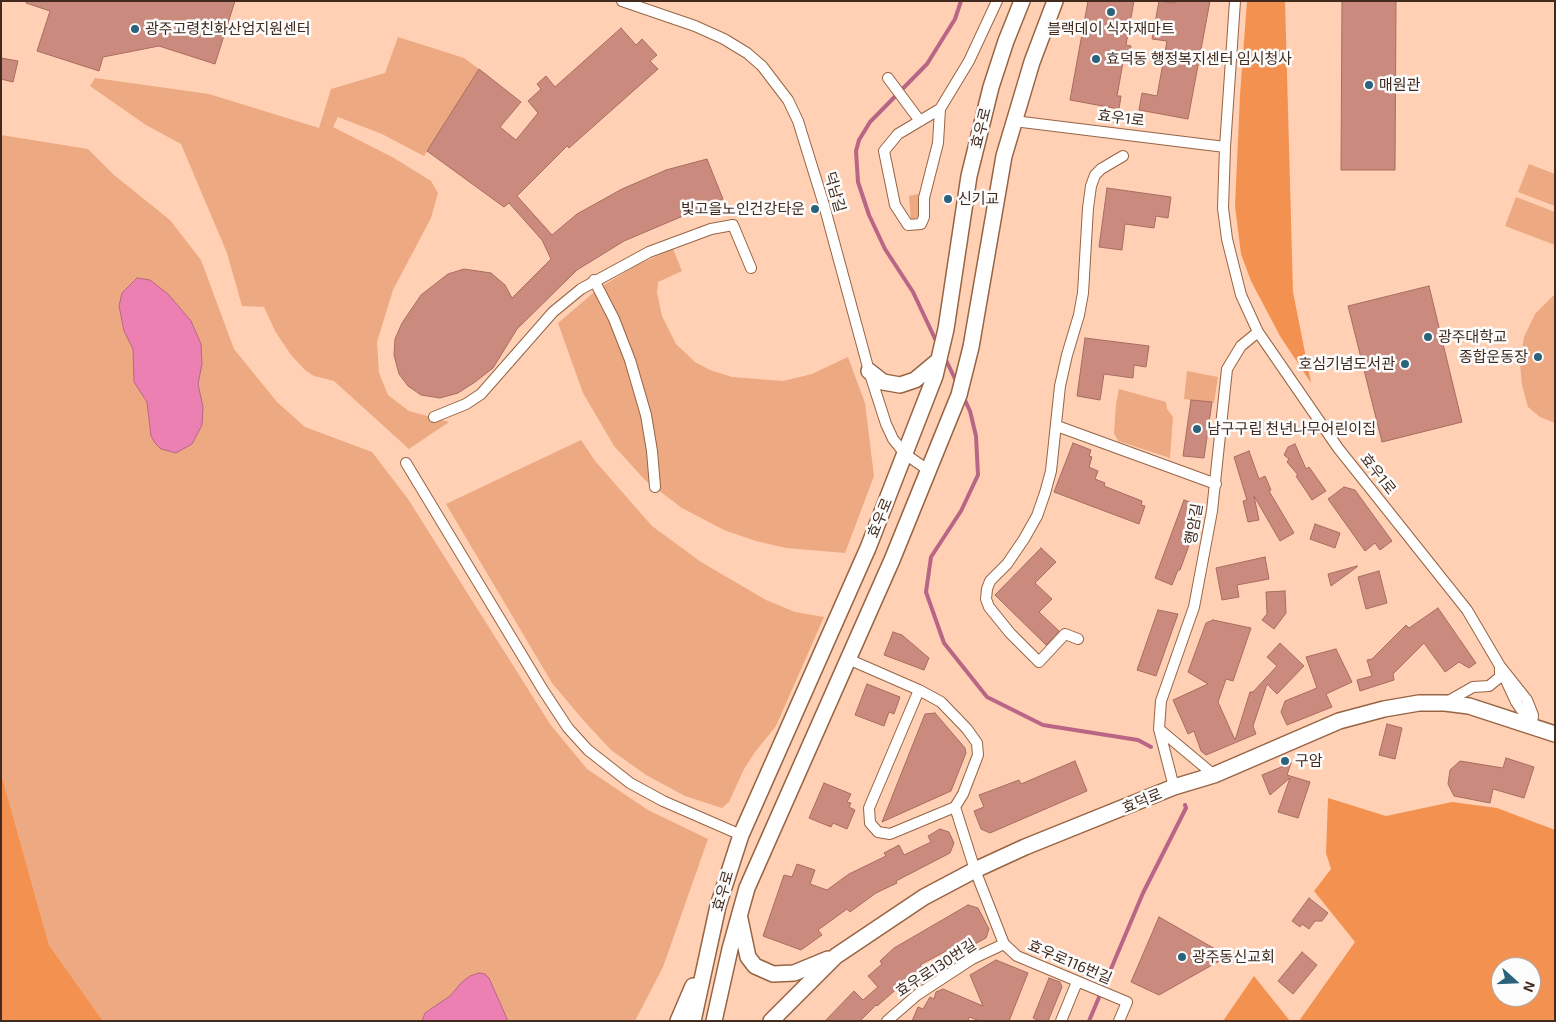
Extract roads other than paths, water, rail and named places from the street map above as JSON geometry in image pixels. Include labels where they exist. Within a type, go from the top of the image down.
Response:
[{"type":"main road","name":"효우로","points":[[693,1021],[718,906],[741,835],[827,644],[925,406],[939,360],[969,176],[979,133],[1006,41],[1022,1]]},
{"type":"main road","name":"효우로","points":[[714,1021],[739,915],[757,864],[848,659],[946,430],[959,395],[977,315],[997,191],[1014,121],[1032,62],[1055,1]]},
{"type":"main road","points":[[869,371],[883,382],[900,385],[915,380],[939,360]]},
{"type":"main road","name":"효덕로","points":[[771,1021],[836,956],[924,897],[975,870],[1025,847],[1174,787],[1214,775],[1339,721],[1401,706],[1444,703],[1469,706],[1555,734]]},
{"type":"main road","points":[[739,915],[748,957],[756,966],[773,974],[794,973],[836,956]]},
{"type":"main road","points":[[678,1021],[706,957]]},
{"type":"main road","points":[[775,1021],[785,1008]]},
{"type":"street","name":"덕남길","points":[[622,1],[695,26],[724,39],[747,53],[762,66],[788,100],[798,121],[821,196],[869,371],[886,424],[893,439],[905,454],[928,470]]},
{"type":"street","points":[[940,109],[898,134],[884,151],[895,206],[908,225],[922,224],[924,217],[924,198],[938,143],[940,109],[969,61],[997,1]]},
{"type":"street","name":"효우1로","points":[[1235,1],[1225,147],[1223,208],[1227,240],[1241,295],[1258,332],[1338,448],[1467,610],[1500,666],[1527,700],[1533,715],[1532,725]]},
{"type":"street","points":[[891,81],[920,121]]},
{"type":"street","name":"효우1로","points":[[1014,121],[1225,147]]},
{"type":"street","points":[[1078,640],[1065,634],[1039,662],[1001,622],[986,599],[986,589],[990,581],[1008,564],[1037,516],[1051,472],[1060,386],[1066,355],[1079,316],[1083,293],[1088,208],[1092,186],[1095,175],[1101,169],[1122,156]]},
{"type":"street","points":[[434,417],[466,404],[481,394],[553,312],[594,280],[649,252],[711,228],[733,225],[751,268]]},
{"type":"street","points":[[594,280],[614,319],[630,360],[649,433],[654,487]]},
{"type":"street","name":"행암길","points":[[1174,787],[1159,729],[1164,690],[1194,607],[1216,484],[1227,369],[1241,346],[1258,332]]},
{"type":"street","points":[[1057,426],[1216,484]]},
{"type":"street","points":[[406,463],[538,682],[568,728],[588,750],[630,783],[663,801],[741,835]]},
{"type":"street","points":[[848,659],[919,690],[941,702],[977,743],[978,755],[963,794],[955,807],[890,834],[878,832],[870,823],[869,808],[919,690]]},
{"type":"street","points":[[1444,703],[1473,687],[1489,686],[1500,677],[1500,666]]},
{"type":"street","points":[[1159,729],[1214,775]]},
{"type":"street","points":[[955,807],[975,870],[1004,944]]},
{"type":"street","name":"효우로116번길","points":[[1004,944],[1017,956],[1127,1002],[1119,1021]]},
{"type":"street","name":"효우로130번길","points":[[887,1021],[918,995],[972,959],[1004,944]]},
{"type":"street","points":[[1061,1021],[1082,984]]},
{"type":"waterway","points":[[937,343],[913,292],[885,249],[869,215],[858,182],[856,151],[859,140],[870,122],[927,64],[955,19],[961,1]]},
{"type":"waterway","points":[[945,358],[957,383]]},
{"type":"waterway","points":[[963,396],[970,411],[976,436],[978,475],[961,511],[931,557],[926,592],[944,643],[987,697],[1043,725],[1138,740],[1151,747]]},
{"type":"waterway","points":[[1089,1021],[1143,893],[1186,808],[1185,805]]},
{"type":"place","name":"블랙데이 식자재마트","points":[[1111,12]]},
{"type":"place","name":"광주고령친화산업지원센터","points":[[135,29]]},
{"type":"place","name":"효덕동 행정복지센터 임시청사","points":[[1096,59]]},
{"type":"place","name":"매원관","points":[[1369,85]]},
{"type":"place","name":"신기교","points":[[948,199]]},
{"type":"place","name":"빛고을노인건강타운","points":[[815,209]]},
{"type":"place","name":"광주대학교","points":[[1428,337]]},
{"type":"place","name":"종합운동장","points":[[1538,357]]},
{"type":"place","name":"호심기념도서관","points":[[1405,364]]},
{"type":"place","name":"남구구립 천년나무어린이집","points":[[1197,429]]},
{"type":"place","name":"구암","points":[[1285,761]]},
{"type":"place","name":"광주동신교회","points":[[1182,957]]}]
